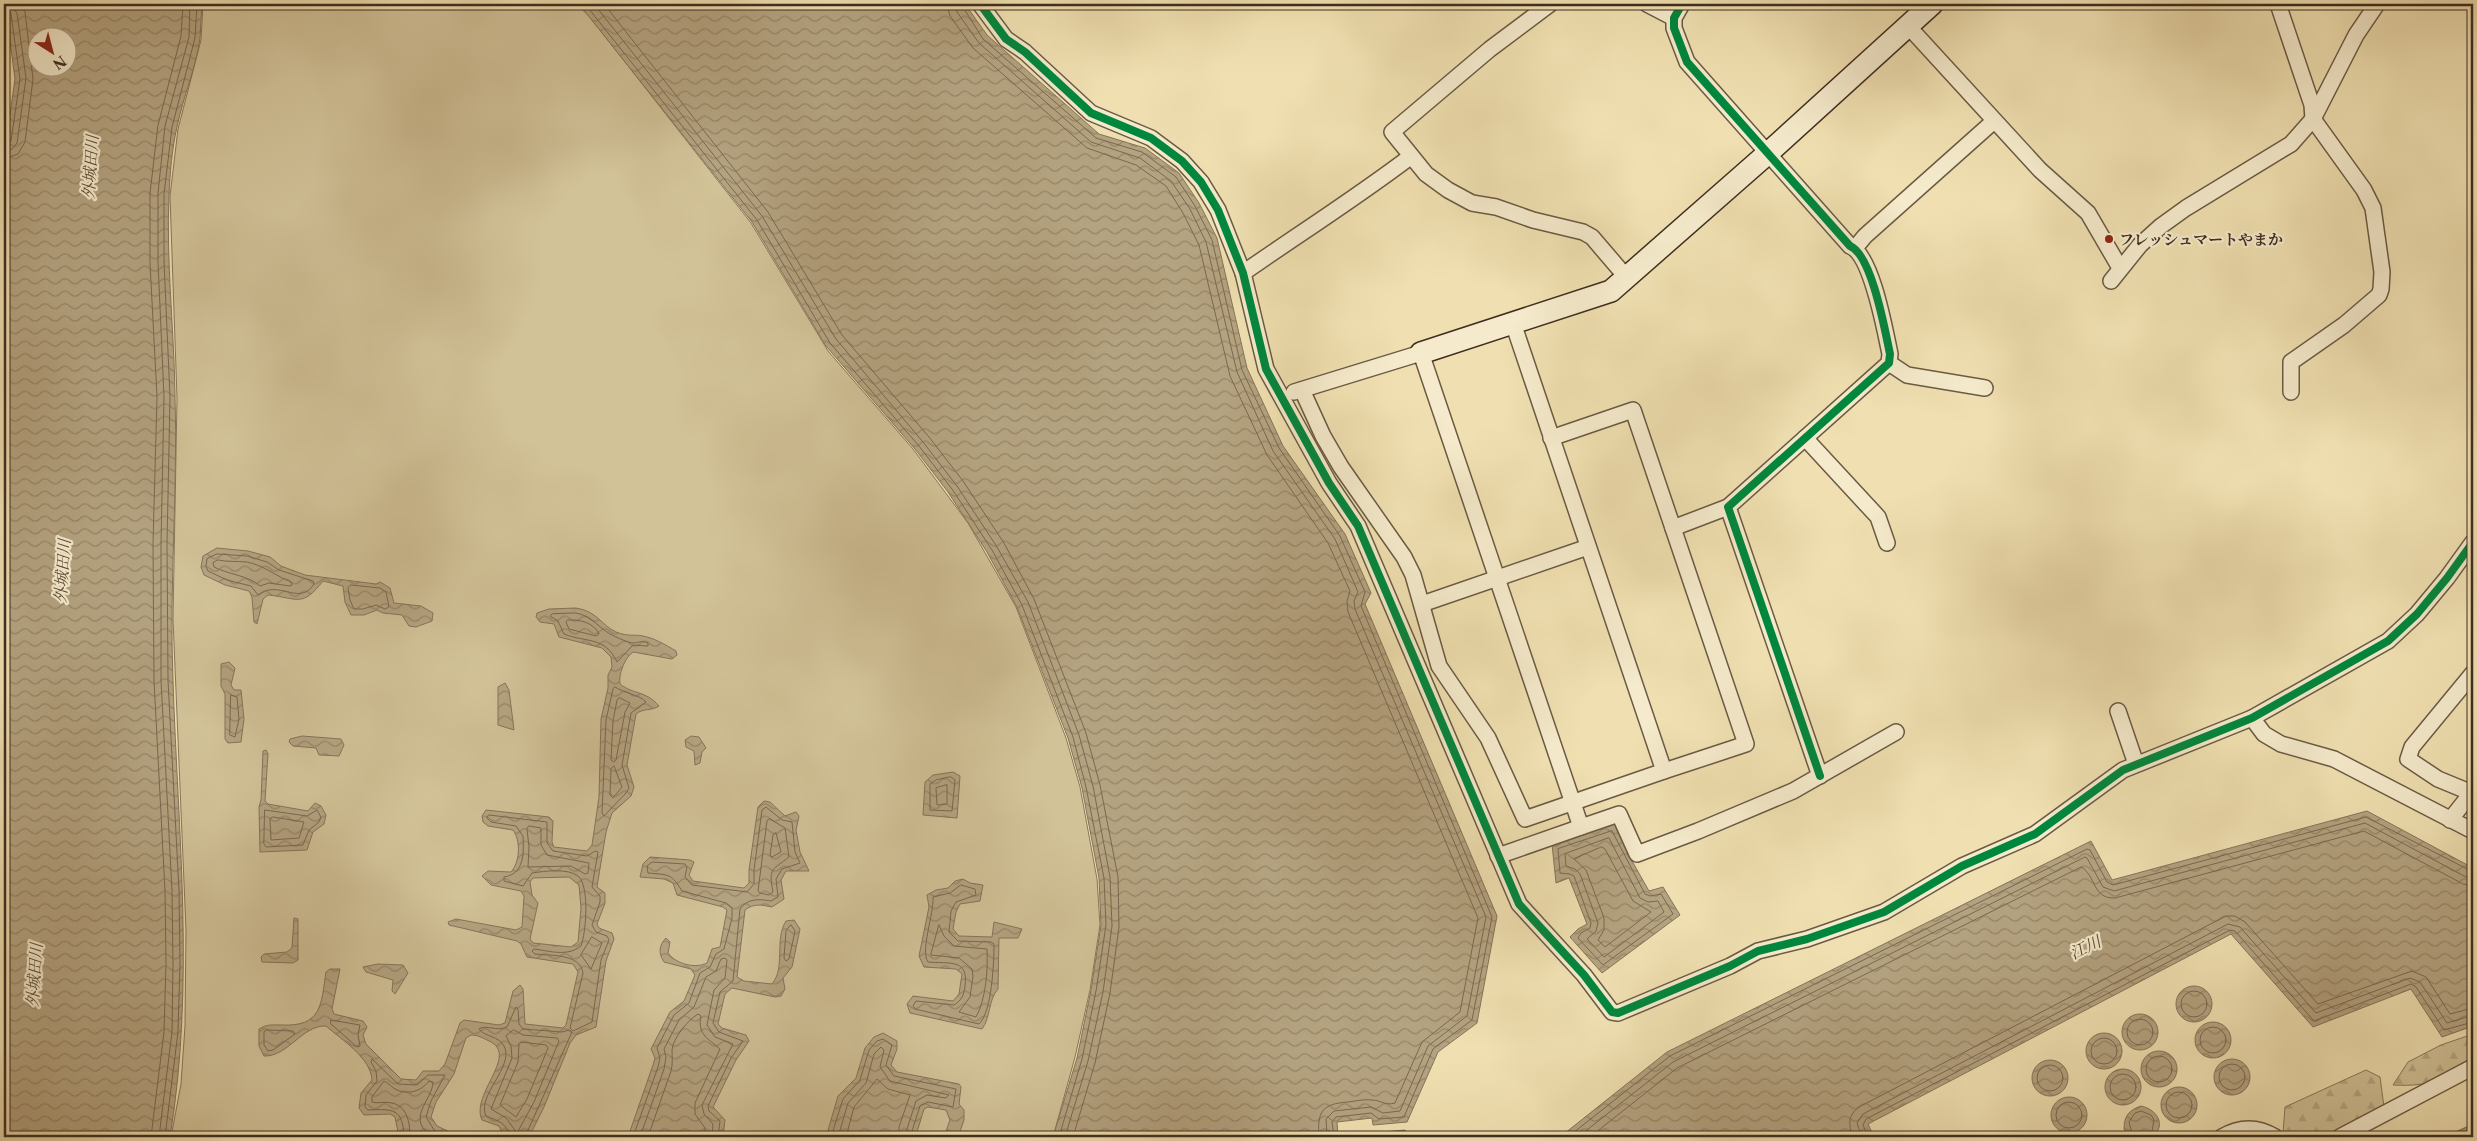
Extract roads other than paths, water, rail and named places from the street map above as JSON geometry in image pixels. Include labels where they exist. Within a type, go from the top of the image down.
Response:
[{"type":"street","points":[[980,4],[1006,40],[1025,52],[1090,113],[1151,138],[1182,160],[1201,182],[1218,210],[1243,273],[1266,369],[1329,483],[1358,526],[1519,904],[1584,975],[1612,1012],[1618,1014],[1730,966],[1758,951],[1807,939],[1884,912],[1962,866],[2035,834],[2123,770],[2252,718],[2388,641],[2423,607],[2473,542]]},
{"type":"street","points":[[1550,4],[1490,49],[1392,132],[1426,174],[1472,203],[1496,207],[1533,220],[1583,232],[1592,237],[1628,278]]},
{"type":"street","points":[[1647,4],[1674,18]]},
{"type":"street","points":[[1673,528],[1728,507],[1889,363],[1890,354],[1870,278],[1855,248],[1850,246],[1687,62],[1678,41],[1674,18],[1682,4]]},
{"type":"street","points":[[1280,395],[1302,390],[1611,290],[1628,278],[1932,4]]},
{"type":"street","points":[[2278,4],[2312,105],[2313,119],[2364,190],[2373,208],[2375,230],[2381,256],[2382,282],[2378,295],[2344,325],[2291,362],[2291,392]]},
{"type":"street","points":[[2111,281],[2140,245],[2160,226],[2291,144],[2313,119],[2356,35],[2377,4]]},
{"type":"street","points":[[1908,26],[2040,170],[2088,213],[2120,268]]},
{"type":"street","points":[[1855,248],[1865,236],[1994,121]]},
{"type":"street","points":[[1243,273],[1334,210],[1358,196],[1410,156]]},
{"type":"street","points":[[1513,323],[1664,771]]},
{"type":"street","points":[[1421,352],[1574,801],[1581,827]]},
{"type":"street","points":[[1889,363],[1907,375],[1985,388]]},
{"type":"street","points":[[1302,390],[1323,436],[1341,467],[1404,557],[1422,604],[1439,666],[1492,745],[1525,818],[1746,744],[1633,410],[1551,438]]},
{"type":"street","points":[[1805,438],[1878,517],[1887,542]]},
{"type":"street","points":[[1728,507],[1820,776]]},
{"type":"street","points":[[1422,604],[1588,547]]},
{"type":"street","points":[[2450,820],[2472,792],[2438,779],[2408,759],[2412,747],[2471,679]]},
{"type":"street","points":[[2118,712],[2136,764]]},
{"type":"street","points":[[2252,718],[2264,734],[2281,744],[2334,759],[2473,831]]},
{"type":"street","points":[[1498,856],[1619,814],[1637,854],[1784,795],[1896,732]]},
{"type":"street","points":[[2340,1137],[2473,1067]]},
{"type":"street","points":[[2222,1137],[2241,1129],[2252,1129],[2275,1137]]},
{"type":"water","name":"外城田川","points":[[5,4],[202,4],[198,49],[174,143],[168,220],[176,431],[172,645],[183,909],[182,1023],[178,1080],[170,1137],[4,1137],[4,157],[15,79]]},
{"type":"water","points":[[579,4],[965,4],[987,35],[1099,134],[1145,148],[1179,173],[1199,203],[1217,238],[1247,368],[1283,446],[1345,534],[1371,593],[1365,604],[1497,916],[1477,1023],[1438,1052],[1407,1122],[1373,1125],[1372,1118],[1337,1122],[1338,1136],[1405,1130],[1410,1137],[1053,1137],[1077,1058],[1091,990],[1101,925],[1099,878],[1082,788],[1068,738],[1017,607],[987,552],[948,492],[915,449],[826,346],[752,222]]},
{"type":"water","points":[[217,548],[248,551],[270,557],[281,566],[305,575],[376,584],[380,582],[390,588],[394,603],[421,606],[433,613],[432,621],[416,627],[409,626],[402,615],[383,613],[377,610],[364,615],[351,615],[345,602],[343,586],[323,581],[310,595],[304,598],[293,599],[268,595],[263,599],[257,624],[254,622],[252,597],[249,591],[225,585],[204,575],[201,567],[203,556]]},
{"type":"water","points":[[576,608],[589,612],[616,632],[651,638],[676,651],[677,655],[672,659],[633,652],[621,671],[620,684],[649,697],[659,706],[636,714],[627,765],[634,787],[631,796],[612,813],[606,832],[597,887],[605,893],[605,903],[597,924],[599,928],[612,933],[614,939],[606,961],[596,1027],[576,1035],[570,1043],[544,1107],[529,1137],[504,1137],[499,1126],[482,1120],[480,1110],[482,1099],[499,1056],[497,1047],[489,1041],[471,1035],[466,1038],[454,1074],[436,1102],[431,1117],[437,1126],[450,1132],[450,1137],[399,1137],[395,1117],[390,1114],[364,1115],[359,1108],[361,1093],[372,1080],[367,1064],[355,1050],[326,1026],[310,1030],[280,1052],[264,1056],[259,1046],[259,1029],[270,1025],[294,1025],[312,1018],[320,1004],[326,972],[330,969],[340,969],[332,1009],[334,1014],[363,1021],[367,1027],[363,1035],[366,1044],[401,1079],[416,1080],[423,1071],[439,1071],[445,1064],[460,1023],[464,1020],[499,1025],[505,1023],[513,991],[520,985],[523,989],[525,1024],[563,1028],[566,1025],[578,972],[573,964],[527,957],[521,944],[517,941],[449,925],[448,922],[456,919],[516,930],[522,927],[524,896],[521,891],[491,885],[482,876],[488,871],[511,872],[518,857],[518,845],[513,830],[488,826],[483,822],[482,816],[486,810],[549,817],[553,821],[552,842],[554,847],[587,851],[592,845],[599,797],[601,719],[608,688],[608,675],[612,667],[611,657],[602,648],[559,637],[554,624],[540,622],[536,617],[537,613],[549,609]],"holes":[[[569,877],[579,885],[581,908],[578,942],[571,947],[533,943],[530,939],[538,903],[532,895],[530,882],[533,878]]]},
{"type":"water","points":[[229,662],[235,668],[231,685],[234,690],[241,690],[244,719],[241,742],[228,743],[225,739],[225,694],[221,686],[221,664]]},
{"type":"water","points":[[505,683],[509,690],[514,730],[498,725],[498,687]]},
{"type":"water","points":[[302,736],[341,739],[344,745],[339,756],[319,755],[316,748],[293,746],[289,742],[290,739]]},
{"type":"water","points":[[691,736],[699,737],[706,748],[702,752],[700,763],[695,765],[694,751],[686,747],[685,740]]},
{"type":"water","points":[[266,750],[268,754],[265,801],[268,804],[308,811],[315,803],[321,806],[326,815],[324,824],[313,832],[307,850],[260,852],[259,807],[263,751]]},
{"type":"water","points":[[953,772],[960,776],[957,818],[923,815],[925,782],[933,775]]},
{"type":"water","points":[[764,801],[770,802],[785,816],[796,812],[799,816],[796,830],[800,852],[809,871],[786,871],[781,880],[784,899],[772,907],[755,905],[745,910],[737,977],[744,981],[772,984],[778,970],[783,928],[786,921],[794,920],[800,929],[792,967],[783,978],[785,989],[781,996],[775,997],[732,988],[725,994],[718,1024],[722,1028],[746,1035],[749,1041],[736,1060],[713,1107],[725,1120],[723,1137],[628,1137],[655,1058],[651,1049],[670,1012],[684,1001],[695,975],[691,969],[664,962],[660,952],[662,943],[666,938],[670,942],[668,953],[681,963],[697,966],[707,963],[712,949],[720,947],[727,910],[723,907],[677,895],[673,883],[664,879],[640,877],[643,864],[650,857],[690,860],[694,862],[689,875],[693,881],[744,888],[749,883],[749,870],[758,807]]},
{"type":"water","name":"江川","points":[[2367,811],[2473,868],[2473,1026],[2442,1037],[2411,989],[2313,1027],[2231,934],[1868,1124],[1874,1137],[1560,1137],[1667,1052],[2091,841],[2112,880]]},
{"type":"water","points":[[1615,824],[1632,861],[1649,891],[1663,887],[1680,915],[1602,973],[1570,937],[1587,924],[1569,878],[1556,883],[1552,844]]},
{"type":"water","points":[[963,879],[970,883],[983,885],[980,901],[960,904],[956,912],[953,929],[959,936],[992,937],[994,922],[1022,929],[1018,938],[999,938],[998,989],[982,1029],[910,1013],[907,1004],[913,996],[953,1001],[959,994],[962,974],[956,969],[924,967],[919,956],[929,907],[927,895],[936,890],[948,888],[955,881]]},
{"type":"water","points":[[294,918],[298,919],[298,960],[293,963],[262,962],[261,957],[264,954],[287,952],[292,948]]},
{"type":"water","points":[[378,964],[403,965],[408,973],[395,994],[392,991],[393,980],[366,972],[363,967]]},
{"type":"water","points":[[2194,986],[2207,991],[2212,1004],[2207,1017],[2194,1022],[2181,1017],[2176,1004],[2181,991]]},
{"type":"water","points":[[2140,1014],[2153,1019],[2158,1032],[2153,1045],[2140,1050],[2127,1045],[2122,1032],[2127,1019]]},
{"type":"water","points":[[2213,1022],[2226,1027],[2231,1040],[2226,1053],[2213,1058],[2200,1053],[2195,1040],[2200,1027]]},
{"type":"water","points":[[883,1033],[897,1041],[897,1049],[891,1065],[897,1072],[959,1084],[961,1087],[959,1104],[964,1110],[964,1120],[958,1137],[944,1137],[950,1120],[946,1110],[928,1107],[924,1109],[917,1132],[922,1137],[826,1137],[838,1096],[856,1078],[865,1048],[874,1037]]},
{"type":"water","points":[[2104,1033],[2117,1038],[2122,1051],[2117,1064],[2104,1069],[2091,1064],[2086,1051],[2091,1038]]},
{"type":"water","points":[[2159,1051],[2172,1056],[2177,1069],[2172,1082],[2159,1087],[2146,1082],[2141,1069],[2146,1056]]},
{"type":"water","points":[[2232,1059],[2245,1064],[2250,1077],[2245,1090],[2232,1095],[2219,1090],[2214,1077],[2219,1064]]},
{"type":"water","points":[[2050,1060],[2063,1065],[2068,1078],[2063,1091],[2050,1096],[2037,1091],[2032,1078],[2037,1065]]},
{"type":"water","points":[[2123,1069],[2136,1074],[2141,1087],[2136,1100],[2123,1105],[2110,1100],[2105,1087],[2110,1074]]},
{"type":"water","points":[[2179,1087],[2192,1092],[2197,1105],[2192,1118],[2179,1123],[2166,1118],[2161,1105],[2166,1092]]},
{"type":"water","points":[[2069,1097],[2082,1102],[2087,1115],[2082,1128],[2069,1133],[2056,1128],[2051,1115],[2056,1102]]},
{"type":"water","points":[[2141,1106],[2151,1110],[2158,1118],[2159,1127],[2153,1137],[2130,1137],[2124,1129],[2128,1114],[2133,1109]]},
{"type":"water","points":[[2473,1124],[2473,1137],[2444,1137]]},
{"type":"place","name":"フレッシュマートやまか","points":[[2109,239]]}]
